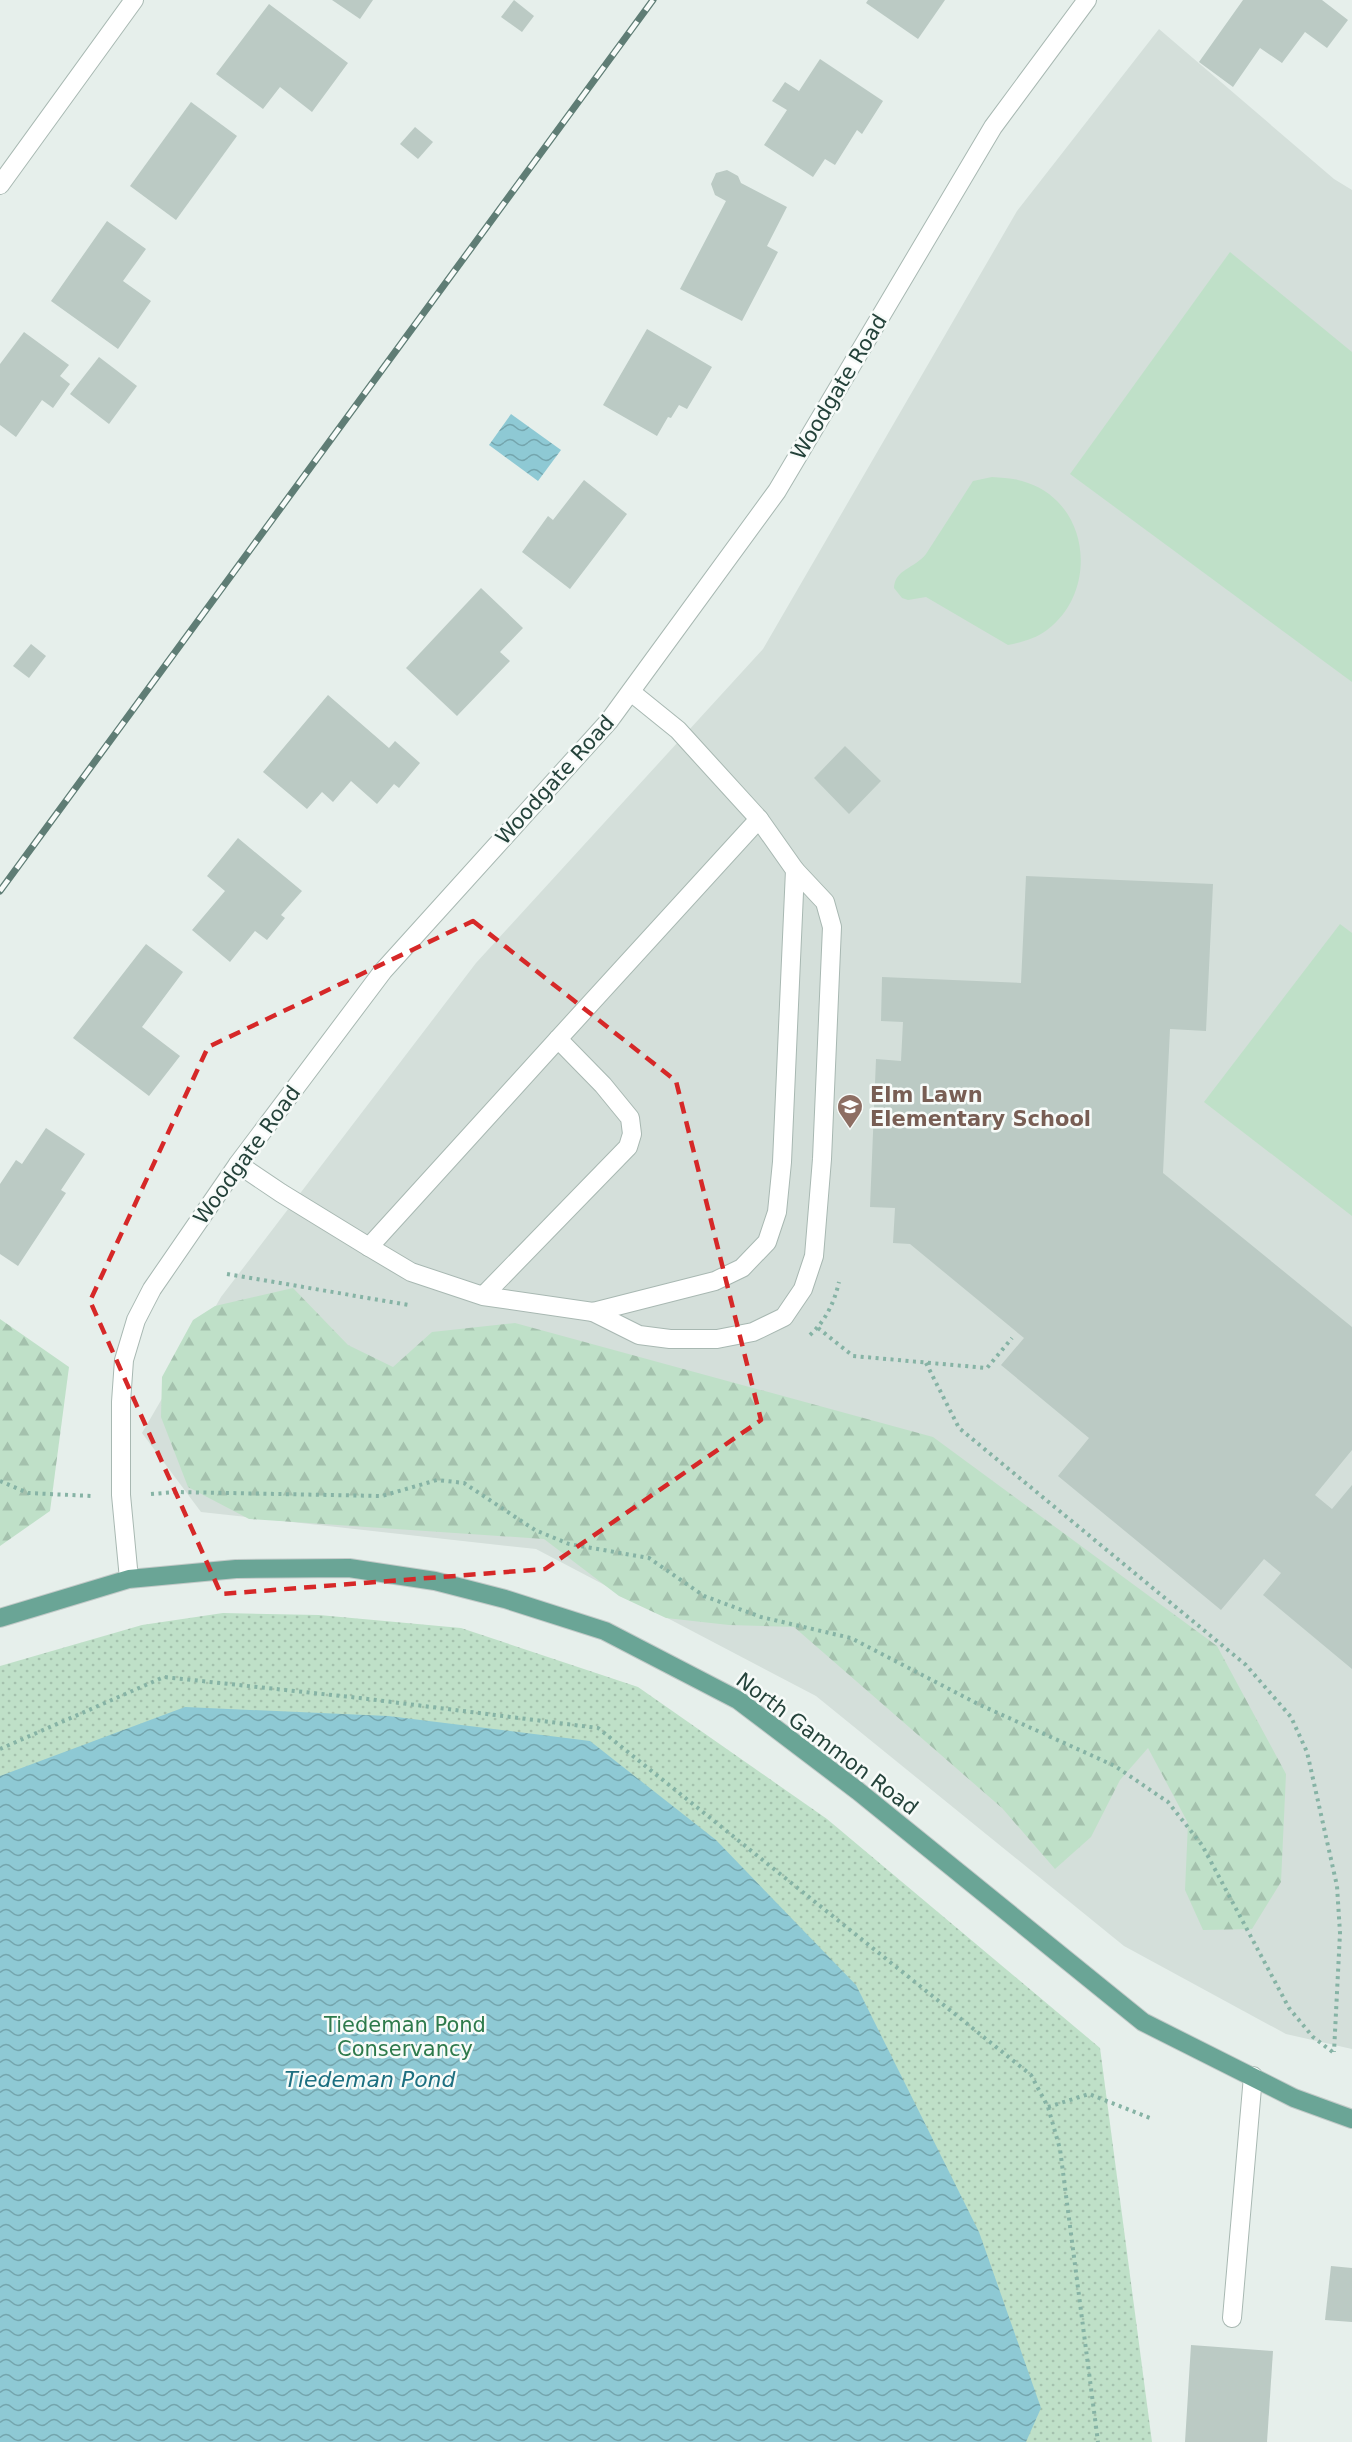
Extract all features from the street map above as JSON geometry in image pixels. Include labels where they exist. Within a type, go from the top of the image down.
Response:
[{"type":"main road","name":"North Gammon Road","points":[[0,1618],[129,1579],[236,1569],[349,1568],[435,1581],[505,1599],[605,1631],[738,1700],[858,1791],[1143,2022],[1294,2097],[1352,2119]]},
{"type":"street","points":[[0,185],[134,0]]},
{"type":"street","name":"Woodgate Road","points":[[129,1579],[121,1495],[121,1402],[124,1360],[136,1320],[152,1289],[238,1164],[382,971],[609,721],[631,692],[777,490],[993,128],[1087,0]]},
{"type":"street","points":[[238,1164],[281,1193],[411,1272],[483,1296],[593,1312],[639,1335],[670,1340],[717,1339],[753,1332],[784,1317],[803,1289],[814,1256],[822,1159],[832,927],[825,902],[795,870],[759,819],[678,730],[631,692]]},
{"type":"street","points":[[369,1247],[759,819]]},
{"type":"street","points":[[593,1312],[715,1281],[742,1268],[767,1242],[777,1212],[782,1162],[795,870]]},
{"type":"street","points":[[483,1296],[628,1147],[632,1134],[630,1118],[603,1085],[558,1039]]},
{"type":"street","points":[[1232,2318],[1252,2076]]},
{"type":"path","points":[[818,1328],[853,1356],[987,1368],[1012,1338]]},
{"type":"path","points":[[0,1481],[28,1493],[77,1497],[176,1492],[382,1496],[437,1480],[464,1483],[535,1530],[569,1544],[649,1558],[704,1596],[761,1617],[851,1638],[978,1704],[1115,1766],[1168,1802],[1202,1845],[1290,2008],[1313,2037],[1334,2053],[1340,1933],[1337,1886],[1307,1752],[1291,1717],[1246,1665],[959,1428],[926,1363]]},
{"type":"path","points":[[0,1749],[164,1677],[360,1698],[598,1728],[1031,2075],[1048,2107],[1060,2149],[1098,2442]]},
{"type":"path","points":[[1048,2107],[1089,2094],[1150,2118]]},
{"type":"highlighted area","points":[[473,921],[676,1081],[761,1420],[545,1569],[221,1594],[90,1301],[208,1047]]},
{"type":"shaded area","name":"Elm Lawn Elementary School","points":[[1159,29],[1334,179],[1352,190],[1352,2049],[1286,2034],[1124,1946],[816,1696],[536,1549],[201,1512],[142,1433],[221,1297],[476,963],[763,649],[1017,211]]},
{"type":"green space","points":[[1230,252],[1352,352],[1352,682],[1070,474]]},
{"type":"green space","points":[[992,477],[1024,481],[1049,494],[1065,510],[1075,529],[1080,550],[1080,573],[1074,594],[1063,614],[1042,633],[1028,640],[1008,645],[926,597],[908,600],[902,598],[894,588],[901,573],[926,554],[973,481]]},
{"type":"green space","points":[[1340,924],[1352,933],[1352,1216],[1204,1102]]},
{"type":"green space","points":[[293,1288],[348,1345],[393,1367],[432,1332],[515,1323],[933,1437],[1217,1646],[1286,1774],[1281,1882],[1252,1929],[1203,1930],[1185,1890],[1188,1823],[1148,1748],[1120,1780],[1091,1837],[1055,1869],[1002,1808],[794,1627],[729,1625],[666,1618],[619,1596],[544,1539],[249,1519],[188,1487],[161,1417],[162,1377],[193,1320],[215,1306]]},
{"type":"green space","points":[[0,1319],[69,1367],[50,1511],[0,1546]]},
{"type":"green space","name":"Tiedeman Pond","points":[[223,1613],[319,1615],[461,1628],[638,1687],[827,1819],[1100,2048],[1152,2442],[0,2442],[0,1666],[142,1625]]},
{"type":"water","points":[[511,414],[561,450],[538,481],[489,445]]},
{"type":"water","name":"Tiedeman Pond","points":[[185,1707],[388,1716],[590,1741],[716,1840],[856,1985],[979,2232],[1041,2408],[1026,2442],[0,2442],[0,1776]]},
{"type":"building","points":[[332,0],[373,0],[360,19]]},
{"type":"building","points":[[514,0],[534,16],[522,32],[501,17]]},
{"type":"building","points":[[868,0],[945,0],[918,39],[866,3]]},
{"type":"building","points":[[1243,0],[1322,0],[1348,20],[1327,48],[1305,32],[1282,63],[1260,48],[1233,87],[1199,62]]},
{"type":"building","points":[[269,4],[348,63],[312,112],[280,87],[263,109],[216,74]]},
{"type":"building","points":[[820,59],[883,101],[862,134],[857,130],[835,165],[825,159],[813,177],[764,145],[787,110],[772,101],[785,82],[799,91]]},
{"type":"building","points":[[191,102],[237,136],[176,220],[130,186]]},
{"type":"building","points":[[415,127],[433,142],[418,159],[400,144]]},
{"type":"building","points":[[727,170],[738,176],[741,183],[787,207],[767,246],[778,252],[742,321],[680,289],[726,201],[715,195],[711,184],[716,173]]},
{"type":"building","points":[[107,221],[146,249],[123,281],[151,301],[118,349],[51,301]]},
{"type":"building","points":[[647,329],[712,367],[687,409],[679,405],[671,418],[668,417],[657,436],[603,405]]},
{"type":"building","points":[[24,332],[69,365],[60,376],[70,384],[53,408],[42,400],[16,437],[0,425],[0,364]]},
{"type":"building","points":[[99,357],[137,386],[109,424],[70,394]]},
{"type":"building","points":[[584,480],[627,514],[570,589],[522,552],[548,516],[553,520]]},
{"type":"building","points":[[481,588],[523,628],[500,652],[510,661],[457,716],[406,668]]},
{"type":"building","points":[[31,644],[46,656],[29,678],[13,666]]},
{"type":"building","points":[[328,695],[389,748],[395,741],[420,763],[399,788],[394,784],[377,804],[351,781],[333,802],[322,792],[307,809],[263,772]]},
{"type":"building","points":[[845,746],[881,781],[849,814],[814,778]]},
{"type":"building","points":[[238,838],[302,891],[281,915],[285,918],[267,940],[255,931],[230,962],[192,930],[225,891],[207,876]]},
{"type":"building","points":[[1026,876],[1213,884],[1206,1031],[1170,1029],[1163,1173],[1352,1327],[1352,1450],[1315,1495],[1332,1509],[1352,1485],[1352,1669],[1263,1595],[1281,1573],[1264,1559],[1221,1610],[1058,1476],[1089,1438],[1001,1365],[1024,1338],[910,1244],[893,1243],[895,1208],[870,1207],[876,1059],[901,1061],[903,1022],[881,1021],[882,977],[1021,983]]},
{"type":"building","points":[[146,944],[183,972],[142,1027],[180,1056],[149,1096],[73,1038]]},
{"type":"building","points":[[46,1128],[85,1154],[61,1190],[66,1193],[18,1266],[0,1254],[0,1184],[16,1160],[22,1164]]},
{"type":"building","points":[[1331,2266],[1352,2268],[1352,2322],[1325,2320]]},
{"type":"building","points":[[1191,2345],[1273,2351],[1267,2442],[1185,2442]]},
{"type":"railway","points":[[0,891],[653,0]]},
{"type":"place","name":"Elm Lawn Elementary School","points":[[850,1130]]},
{"type":"park label","name":"Tiedeman Pond Conservancy","points":[[405,2037]]}]
